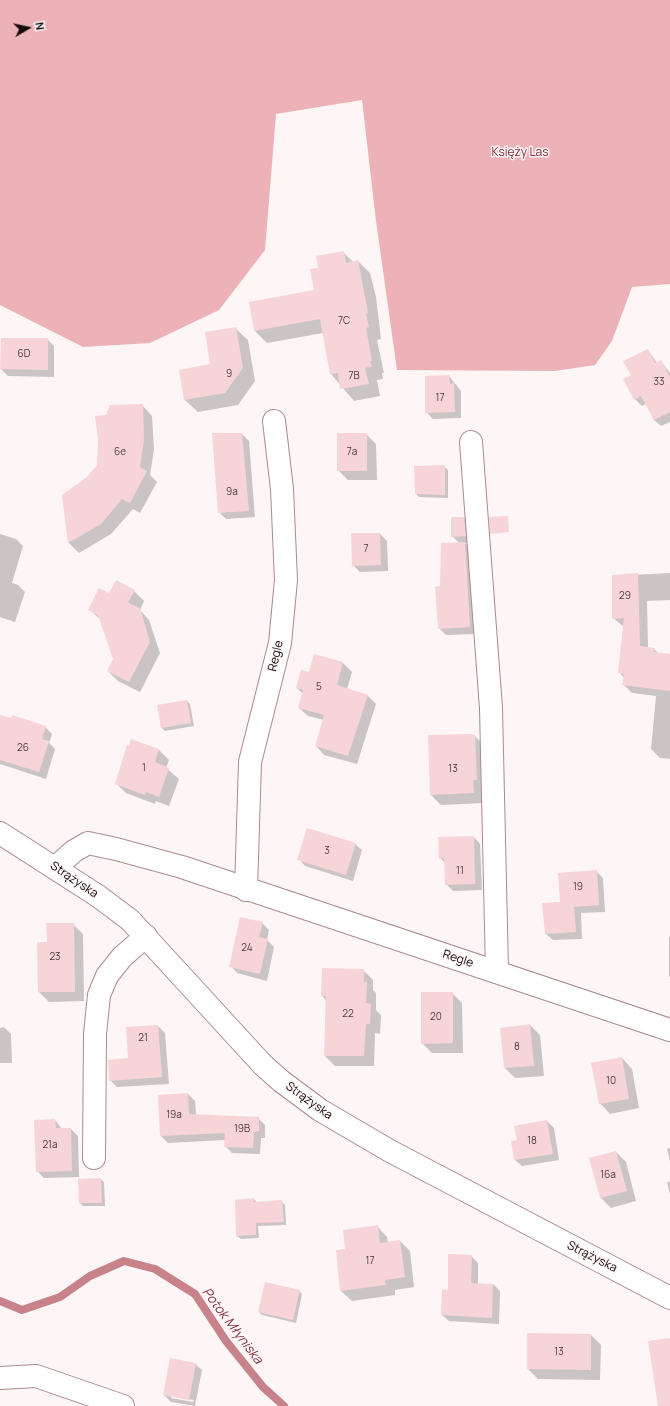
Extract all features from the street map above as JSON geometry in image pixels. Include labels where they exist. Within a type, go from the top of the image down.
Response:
[{"type":"street","name":"Regle","points":[[246,890],[250,762],[280,643],[286,580],[282,489],[274,421]]},
{"type":"street","points":[[471,442],[490,708],[497,971]]},
{"type":"street","name":"Strążyska","points":[[0,833],[112,906],[130,920],[262,1065],[320,1110],[375,1144],[670,1298]]},
{"type":"street","name":"Regle","points":[[55,868],[74,850],[88,843],[182,867],[246,890],[497,971],[670,1030]]},
{"type":"street","points":[[94,1158],[95,1034],[99,995],[107,976],[122,957],[146,936]]},
{"type":"street","points":[[0,1378],[36,1376],[123,1406]]},
{"type":"green space","name":"Księży Las","points":[[0,0],[670,0],[670,284],[632,287],[612,341],[595,365],[555,371],[397,370],[376,221],[362,100],[276,114],[265,250],[219,310],[150,343],[83,347],[0,305]]},
{"type":"building","points":[[344,251],[346,263],[358,260],[368,313],[366,314],[369,327],[366,328],[372,366],[365,368],[369,384],[340,389],[338,373],[330,374],[320,319],[254,331],[249,302],[314,290],[310,269],[318,268],[316,256]]},
{"type":"building","points":[[236,327],[243,368],[225,393],[184,400],[179,370],[210,364],[205,332]]},
{"type":"building","points":[[1,338],[48,338],[48,370],[0,369]]},
{"type":"building","points":[[648,349],[655,363],[661,360],[670,377],[670,412],[654,420],[641,396],[634,400],[623,379],[631,375],[623,361]]},
{"type":"building","points":[[449,375],[450,384],[454,383],[455,412],[425,413],[425,376]]},
{"type":"building","points":[[143,404],[144,439],[140,467],[147,471],[130,503],[122,499],[101,524],[68,543],[62,495],[87,477],[97,465],[98,440],[95,416],[106,415],[110,405]]},
{"type":"building","points":[[212,433],[242,433],[249,511],[218,513]]},
{"type":"building","points":[[337,433],[367,433],[367,471],[337,471]]},
{"type":"building","points":[[445,465],[445,495],[415,494],[414,466]]},
{"type":"building","points":[[508,516],[509,532],[490,534],[489,517]]},
{"type":"building","points":[[451,517],[464,517],[466,536],[451,537]]},
{"type":"building","points":[[351,533],[380,533],[381,565],[352,566]]},
{"type":"building","points":[[465,542],[470,627],[438,629],[435,587],[440,586],[441,543]]},
{"type":"building","points":[[638,573],[640,646],[654,648],[654,652],[670,654],[670,691],[622,685],[624,674],[618,673],[624,618],[612,619],[612,575]]},
{"type":"building","points":[[116,580],[135,590],[128,603],[140,608],[150,642],[129,682],[107,671],[113,659],[98,615],[88,610],[99,588],[109,593]]},
{"type":"building","points":[[314,654],[343,662],[337,685],[368,695],[348,756],[315,746],[324,715],[298,708],[303,690],[296,688],[301,670],[309,672]]},
{"type":"building","points":[[187,700],[191,723],[161,728],[157,705]]},
{"type":"building","points":[[0,715],[11,718],[12,715],[46,726],[42,739],[49,741],[39,772],[0,760]]},
{"type":"building","points":[[428,735],[475,735],[477,780],[473,780],[474,793],[430,795]]},
{"type":"building","points":[[131,739],[159,749],[155,762],[169,768],[159,797],[146,792],[145,795],[115,784],[127,745],[129,746]]},
{"type":"building","points":[[307,828],[356,843],[346,875],[297,860]]},
{"type":"building","points":[[474,836],[475,884],[445,885],[444,858],[439,859],[438,837]]},
{"type":"building","points":[[597,870],[599,905],[574,907],[576,932],[545,934],[542,903],[560,902],[558,873]]},
{"type":"building","points":[[240,917],[263,922],[259,937],[268,939],[260,974],[229,967]]},
{"type":"building","points":[[46,923],[74,923],[75,992],[38,992],[37,942],[47,942]]},
{"type":"building","points":[[322,968],[364,969],[364,982],[367,982],[366,1003],[371,1004],[370,1024],[366,1024],[364,1056],[324,1056],[326,996],[321,996]]},
{"type":"building","points":[[421,992],[453,992],[453,1043],[421,1044]]},
{"type":"building","points":[[530,1024],[534,1066],[504,1068],[500,1028]]},
{"type":"building","points":[[158,1025],[162,1077],[109,1081],[108,1060],[128,1058],[126,1027]]},
{"type":"building","points":[[622,1057],[629,1099],[599,1104],[591,1063]]},
{"type":"building","points":[[188,1093],[189,1114],[259,1117],[259,1131],[254,1132],[253,1148],[224,1147],[225,1133],[160,1136],[158,1095]]},
{"type":"building","points":[[55,1119],[56,1128],[71,1128],[72,1171],[36,1172],[34,1120]]},
{"type":"building","points":[[547,1120],[553,1154],[514,1160],[511,1141],[517,1140],[514,1126]]},
{"type":"building","points":[[616,1151],[627,1191],[600,1198],[589,1158]]},
{"type":"building","points":[[101,1178],[102,1203],[79,1203],[78,1179]]},
{"type":"building","points":[[254,1198],[254,1202],[282,1200],[284,1222],[256,1223],[256,1235],[236,1236],[235,1200]]},
{"type":"building","points":[[378,1225],[380,1243],[400,1240],[405,1277],[385,1280],[386,1285],[340,1291],[336,1250],[345,1249],[343,1230]]},
{"type":"building","points":[[448,1254],[472,1255],[471,1283],[493,1284],[492,1318],[441,1315],[442,1289],[448,1290]]},
{"type":"building","points":[[265,1282],[300,1290],[293,1320],[258,1312]]},
{"type":"building","points":[[527,1333],[591,1334],[591,1370],[527,1369]]},
{"type":"building","points":[[670,1338],[670,1406],[658,1406],[648,1341]]},
{"type":"building","points":[[170,1358],[196,1363],[189,1400],[163,1395]]},
{"type":"waterway","name":"Potok Młyniska","points":[[0,1301],[22,1310],[60,1297],[90,1276],[124,1261],[155,1269],[195,1294],[226,1341],[263,1387],[284,1406]]}]
